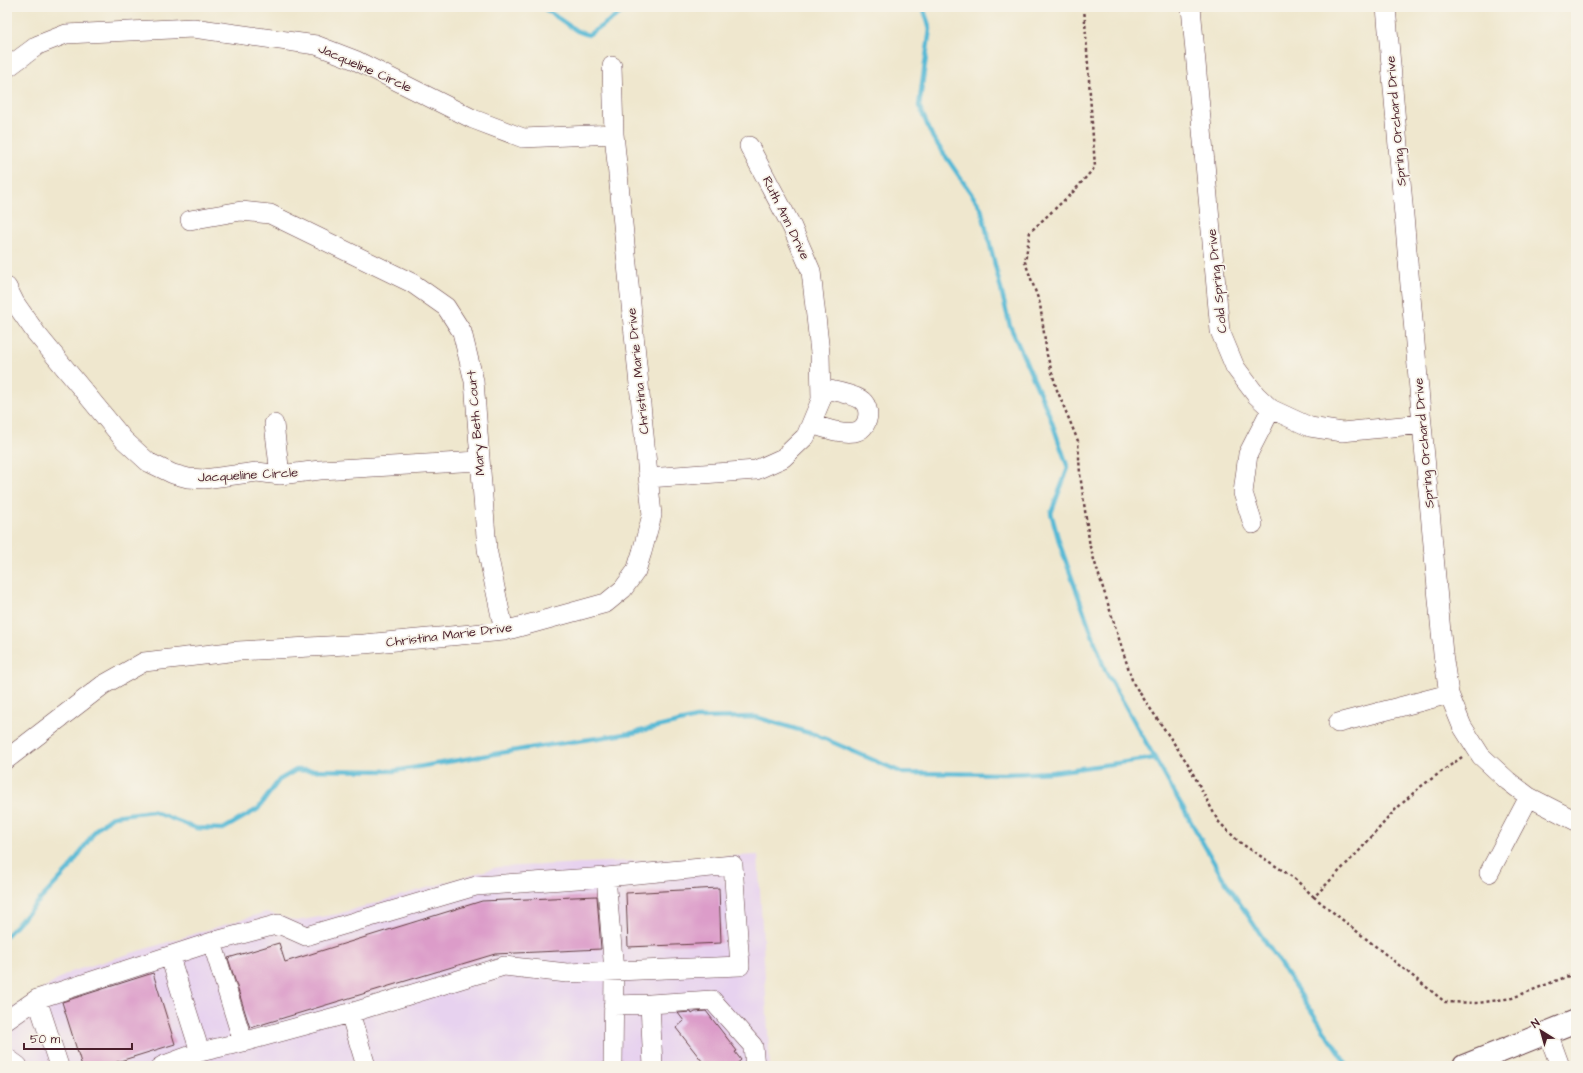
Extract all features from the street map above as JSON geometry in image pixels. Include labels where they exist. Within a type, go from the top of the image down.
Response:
[{"type":"main road","points":[[1464,1066],[1576,1021]]},
{"type":"street","name":"Cold Spring Drive","points":[[1191,7],[1220,331],[1235,367],[1256,395],[1271,409],[1310,426],[1342,432],[1422,424]]},
{"type":"street","name":"Spring Orchard Drive","points":[[1386,7],[1443,654],[1449,694],[1462,726],[1481,756],[1508,781],[1529,797],[1576,821]]},
{"type":"street","name":"Jacqueline Circle","points":[[10,58],[66,34],[193,28],[316,45],[355,60],[473,119],[523,138],[614,134]]},
{"type":"street","name":"Christina Marie Drive","points":[[7,759],[103,685],[144,662],[238,651],[364,644],[504,630],[606,603],[623,589],[636,571],[652,515],[614,134],[612,66]]},
{"type":"street","name":"Ruth Ann Drive","points":[[649,478],[756,470],[783,458],[806,436],[821,400],[820,353],[811,272],[792,227],[749,146]]},
{"type":"street","name":"Mary Beth Court","points":[[190,220],[241,211],[270,214],[412,283],[446,307],[462,332],[474,381],[487,550],[504,630]]},
{"type":"street","name":"Jacqueline Circle","points":[[7,287],[15,303],[36,333],[124,440],[148,462],[173,474],[188,478],[204,479],[257,472],[280,475],[320,470],[480,461]]},
{"type":"street","points":[[811,424],[843,433],[855,432],[862,429],[869,415],[866,406],[861,400],[821,388]]},
{"type":"street","points":[[1253,524],[1243,493],[1248,454],[1271,409]]},
{"type":"street","points":[[274,424],[280,475]]},
{"type":"street","points":[[1338,723],[1449,694]]},
{"type":"street","points":[[1489,873],[1529,797]]},
{"type":"street","points":[[7,1020],[37,999],[170,957],[212,942],[279,924],[306,936],[476,886],[606,877],[733,865],[740,966],[567,973],[504,966],[350,1013],[200,1052],[174,1064]]},
{"type":"street","points":[[606,877],[614,970],[613,1066]]},
{"type":"street","points":[[212,942],[243,1042]]},
{"type":"street","points":[[170,957],[200,1052]]},
{"type":"street","points":[[37,999],[59,1066]]},
{"type":"street","points":[[613,1005],[712,1000],[753,1046],[755,1066]]},
{"type":"street","points":[[650,1004],[652,1066]]},
{"type":"street","points":[[350,1013],[366,1066]]},
{"type":"street","points":[[1548,1033],[1560,1066]]},
{"type":"street","points":[[7,1058],[18,1066]]},
{"type":"path","points":[[1084,7],[1095,167],[1074,191],[1030,232],[1025,262],[1040,304],[1047,355],[1057,390],[1078,442],[1080,474],[1090,546],[1133,683],[1188,764],[1218,821],[1239,842],[1294,878],[1314,897],[1445,1002],[1478,1003],[1512,998],[1576,973]]},
{"type":"path","points":[[1314,897],[1360,850],[1395,810],[1420,787],[1476,748]]},
{"type":"shaded area","points":[[758,855],[770,1066],[7,1066],[7,1012],[70,972],[266,912],[296,921],[338,914],[498,867]]},
{"type":"building","points":[[719,888],[721,943],[628,947],[626,893]]},
{"type":"building","points":[[597,896],[601,949],[495,954],[250,1028],[228,958],[279,943],[285,962],[482,901]]},
{"type":"building","points":[[153,973],[175,1044],[104,1066],[82,1066],[62,1002]]},
{"type":"building","points":[[706,1011],[737,1051],[735,1052],[741,1060],[734,1066],[706,1066],[676,1028],[684,1021],[678,1013],[691,1012],[692,1014],[695,1012]]},
{"type":"waterway","points":[[542,7],[577,31],[588,35],[630,7]]},
{"type":"waterway","points":[[923,7],[930,29],[919,106],[933,138],[981,208],[1010,326],[1049,414],[1068,468],[1051,513],[1060,545],[1105,670],[1221,875],[1348,1066]]},
{"type":"waterway","points":[[7,935],[69,869],[97,828],[113,816],[152,811],[196,828],[223,829],[258,809],[279,780],[296,770],[394,771],[536,747],[632,733],[696,718],[756,717],[816,735],[903,773],[1007,774],[1053,772],[1155,758]]}]
